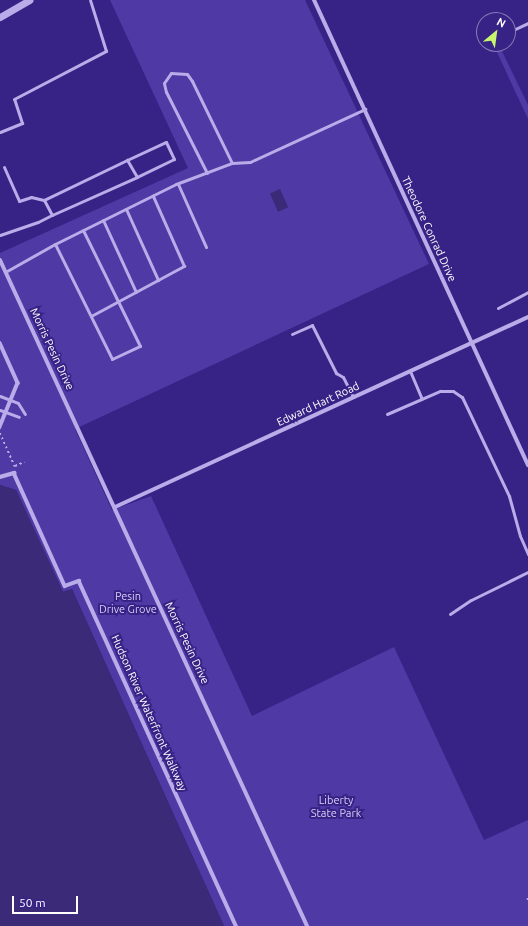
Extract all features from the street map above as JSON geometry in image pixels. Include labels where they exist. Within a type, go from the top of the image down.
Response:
[{"type":"street","points":[[0,17],[29,0]]},
{"type":"street","name":"Theodore Conrad Drive","points":[[314,0],[528,465]]},
{"type":"street","name":"Morris Pesin Drive","points":[[0,260],[7,271],[307,926]]},
{"type":"street","name":"Edward Hart Road","points":[[115,507],[528,317]]},
{"type":"street","points":[[0,343],[18,383],[0,427]]},
{"type":"street","points":[[0,477],[14,473]]},
{"type":"street","name":"Hudson River Waterfront Walkway","points":[[14,473],[65,586],[79,581],[236,926]]},
{"type":"lane","points":[[0,132],[22,123],[14,99],[106,50],[90,0]]},
{"type":"lane","points":[[516,29],[528,23]]},
{"type":"lane","points":[[207,173],[166,92],[164,83],[171,73],[187,74],[192,81],[232,163]]},
{"type":"lane","points":[[7,271],[55,244],[178,184],[232,163],[250,162],[365,109]]},
{"type":"lane","points":[[0,235],[52,215],[174,159],[166,142],[44,200],[31,197],[19,201],[4,167]]},
{"type":"lane","points":[[127,160],[136,177]]},
{"type":"lane","points":[[178,184],[206,247]]},
{"type":"lane","points":[[91,316],[184,266],[153,196]]},
{"type":"lane","points":[[44,200],[52,215]]},
{"type":"lane","points":[[126,209],[158,280]]},
{"type":"lane","points":[[103,220],[136,292]]},
{"type":"lane","points":[[55,244],[112,359],[140,346],[83,230]]},
{"type":"lane","points":[[498,308],[528,292]]},
{"type":"lane","points":[[292,334],[312,325],[336,373],[343,377],[353,397]]},
{"type":"lane","points":[[410,371],[422,399]]},
{"type":"lane","points":[[388,414],[440,391],[453,392],[462,397],[468,406],[509,496],[520,536],[528,554]]},
{"type":"lane","points":[[0,396],[18,403],[25,414]]},
{"type":"lane","points":[[0,410],[19,417]]},
{"type":"lane","points":[[450,614],[471,600],[528,572]]},
{"type":"path","points":[[0,433],[15,466],[14,473]]},
{"type":"path","points":[[15,466],[24,462]]},
{"type":"green space","name":"Liberty State Park","points":[[110,0],[305,0],[429,264],[75,429],[112,510],[151,496],[252,716],[394,647],[484,840],[528,820],[528,926],[224,926],[72,589],[63,592],[16,490],[0,485],[0,253],[188,168]]},
{"type":"green space","points":[[497,52],[502,52],[528,105],[528,119]]},
{"type":"shaded area","points":[[280,189],[288,207],[278,212],[270,193]]},
{"type":"shaded area","points":[[0,485],[16,490],[63,592],[72,589],[224,926],[0,926]]},
{"type":"park label","name":"Pesin Drive Grove","points":[[128,603]]}]
